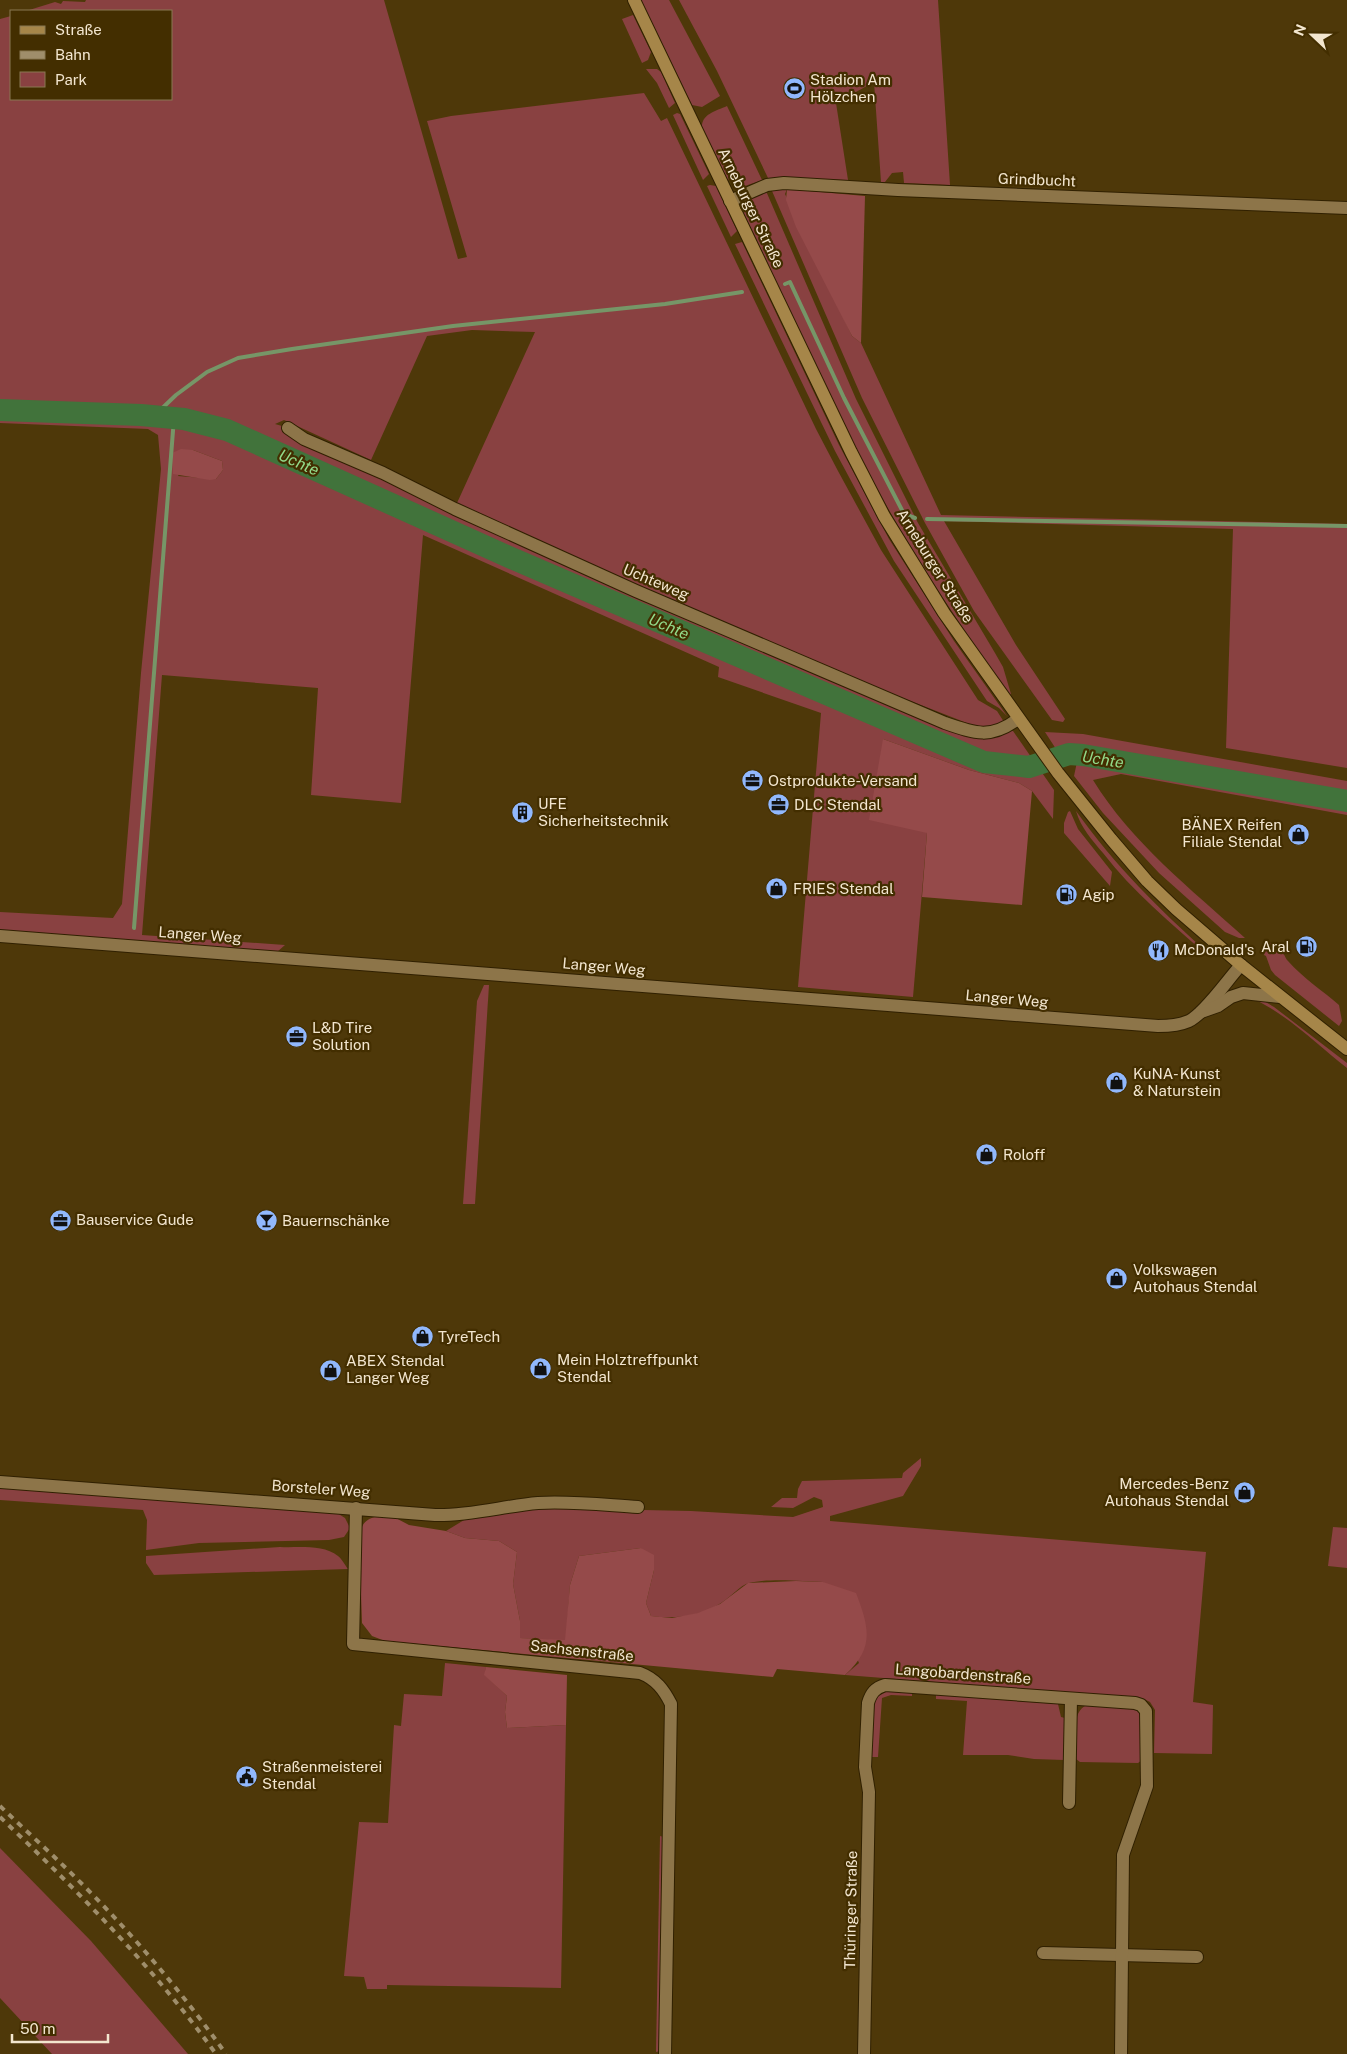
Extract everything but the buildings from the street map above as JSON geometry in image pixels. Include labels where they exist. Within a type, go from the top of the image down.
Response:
[{"type":"main road","name":"Arneburger Straße","points":[[634,0],[834,418],[884,516],[944,613],[1058,773],[1147,882],[1240,965],[1347,1049]]},
{"type":"street","name":"Grindbucht","points":[[730,201],[767,185],[784,183],[898,190],[1347,208]]},
{"type":"street","name":"Uchteweg","points":[[288,428],[304,438],[636,591],[945,723],[978,733],[1004,729],[1018,719]]},
{"type":"street","name":"Langer Weg","points":[[0,936],[1158,1026],[1189,1021],[1201,1012],[1240,965]]},
{"type":"street","name":"Langer Weg","points":[[1201,1012],[1218,1006],[1231,997],[1243,993],[1280,997]]},
{"type":"street","name":"Borsteler Weg","points":[[0,1482],[451,1516],[538,1503],[579,1503],[638,1508]]},
{"type":"street","name":"Sachsenstraße","points":[[356,1508],[353,1644],[640,1673],[649,1676],[664,1690],[671,1704],[665,2054]]},
{"type":"street","name":"Langobardenstraße","points":[[865,1768],[868,1703],[871,1694],[877,1687],[885,1684],[1135,1703],[1141,1705],[1146,1711],[1147,1786],[1123,1855],[1121,2054]]},
{"type":"street","points":[[1069,1803],[1071,1699]]},
{"type":"street","name":"Thüringer Straße","points":[[864,2054],[869,1792],[865,1768]]},
{"type":"street","points":[[1043,1953],[1197,1957]]},
{"type":"green space","points":[[384,0],[458,259],[467,257],[427,121],[451,116],[644,93],[661,121],[667,118],[816,429],[881,550],[978,700],[997,711],[1004,722],[998,726],[976,729],[1013,731],[1054,790],[1053,819],[1032,791],[1019,783],[969,770],[883,739],[927,833],[913,997],[798,987],[821,713],[718,677],[719,667],[423,535],[401,803],[311,795],[318,688],[162,675],[142,935],[285,945],[277,952],[0,930],[0,912],[113,918],[122,904],[141,673],[161,469],[158,435],[148,429],[0,423],[0,19],[10,16],[10,100],[172,100],[172,10],[29,10],[55,2],[61,4],[63,1]],"holes":[[[472,330],[535,332],[457,503],[574,558],[834,671],[972,725],[976,729],[942,727],[284,432],[282,426],[275,424],[284,420],[371,460],[427,336]],[[193,450],[222,461],[223,470],[216,479],[178,476]]]},
{"type":"green space","points":[[641,0],[669,0],[720,96],[702,107],[692,105]]},
{"type":"green space","name":"Stadion Am Hölzchen","points":[[679,0],[938,0],[950,185],[904,183],[903,172],[892,173],[885,182],[881,182],[874,82],[836,103],[848,180],[768,178],[717,71]]},
{"type":"green space","points":[[633,15],[651,52],[648,60],[642,63],[622,19]]},
{"type":"green space","points":[[646,69],[657,69],[661,72],[675,103],[669,108],[657,83]]},
{"type":"green space","points":[[727,106],[762,180],[745,186],[738,185],[726,178],[702,128],[702,123],[707,116]]},
{"type":"green space","points":[[680,114],[709,174],[703,180],[673,115]]},
{"type":"green space","points":[[707,186],[716,186],[737,231],[731,237]]},
{"type":"green space","points":[[787,189],[785,194],[852,336],[861,343],[941,515],[1347,524],[1347,768],[1226,748],[1233,529],[944,521],[1016,645],[1065,719],[1063,722],[1052,720],[974,611],[925,523],[862,398],[772,191]]},
{"type":"green space","points":[[766,191],[856,399],[918,523],[1003,667],[1011,694],[1009,695],[955,617],[888,509],[823,381],[743,212],[748,201]]},
{"type":"green space","points":[[742,242],[839,445],[889,539],[954,641],[1007,716],[999,708],[987,701],[894,561],[835,451],[735,244]]},
{"type":"green space","points":[[1045,732],[1083,734],[1347,781],[1347,815],[1121,774],[1093,780],[1125,824],[1183,883],[1245,938],[1239,938],[1225,932],[1159,873],[1103,813],[1074,776],[1077,762],[1065,763]]},
{"type":"green space","points":[[1070,811],[1078,829],[1112,872],[1110,886],[1064,833],[1064,823]]},
{"type":"green space","points":[[1076,811],[1122,869],[1172,920],[1209,954],[1208,956],[1127,881],[1087,834]]},
{"type":"green space","points":[[1267,944],[1278,945],[1294,967],[1339,1005],[1342,1021],[1339,1026],[1275,975],[1264,955]]},
{"type":"green space","points":[[484,985],[489,985],[475,1204],[463,1204],[477,1001]]},
{"type":"green space","points":[[1249,997],[1262,1000],[1274,1007],[1347,1063],[1347,1068],[1288,1020]]},
{"type":"green space","points":[[921,1458],[921,1466],[903,1496],[830,1516],[830,1521],[1206,1552],[1193,1702],[1213,1705],[1212,1754],[1154,1753],[1155,1710],[1150,1702],[1142,1698],[845,1675],[859,1663],[823,1582],[757,1581],[742,1586],[713,1608],[696,1614],[678,1617],[651,1616],[646,1603],[654,1570],[641,1548],[579,1556],[570,1585],[566,1641],[520,1638],[520,1621],[513,1584],[517,1552],[499,1541],[465,1538],[446,1531],[469,1517],[547,1508],[691,1511],[793,1517],[823,1507],[822,1500],[814,1497],[793,1508],[771,1507],[782,1498],[797,1498],[798,1489],[802,1481],[902,1478],[903,1473]]},
{"type":"green space","points":[[0,1486],[337,1513],[345,1518],[350,1528],[344,1537],[329,1540],[199,1543],[146,1550],[147,1520],[143,1510],[0,1500]]},
{"type":"green space","points":[[1333,1527],[1347,1528],[1347,1568],[1328,1566]]},
{"type":"green space","points":[[280,1547],[310,1547],[332,1552],[342,1560],[348,1569],[154,1575],[146,1563],[146,1556]]},
{"type":"green space","points":[[445,1663],[486,1667],[485,1675],[507,1696],[505,1712],[507,1728],[566,1725],[561,1988],[387,1985],[387,1989],[367,1989],[364,1977],[344,1976],[359,1822],[388,1823],[394,1725],[401,1726],[404,1694],[442,1696]]},
{"type":"green space","points":[[888,1691],[912,1693],[912,1696],[891,1695],[882,1698],[878,1757],[871,1757],[873,1704],[878,1696]]},
{"type":"green space","points":[[936,1695],[1058,1704],[1061,1717],[1065,1718],[1064,1760],[1034,1759],[1008,1755],[963,1755],[967,1701],[936,1699]]},
{"type":"green space","points":[[1087,1705],[1134,1709],[1140,1713],[1142,1760],[1138,1763],[1080,1762],[1076,1759],[1076,1721],[1082,1708]]},
{"type":"green space","points":[[660,1836],[664,1837],[660,2051],[656,2052]]},
{"type":"green space","points":[[0,1848],[91,1941],[188,2054],[52,2054],[0,1998]]},
{"type":"shaded area","points":[[787,189],[865,196],[861,343],[852,336],[796,227],[786,200]]},
{"type":"shaded area","points":[[181,449],[193,450],[222,461],[223,470],[216,479],[210,480],[173,474],[172,453]]},
{"type":"shaded area","points":[[883,739],[969,770],[1019,783],[1032,791],[1022,905],[922,897],[927,833],[869,820]]},
{"type":"shaded area","points":[[382,1515],[392,1516],[409,1525],[446,1531],[465,1538],[499,1541],[517,1552],[513,1584],[520,1621],[520,1638],[565,1640],[570,1585],[579,1556],[641,1548],[654,1555],[654,1570],[646,1603],[651,1616],[672,1618],[698,1613],[720,1604],[748,1583],[823,1582],[856,1593],[866,1627],[867,1637],[865,1646],[855,1665],[845,1675],[777,1669],[773,1677],[385,1641],[372,1636],[362,1623],[359,1538],[363,1524],[372,1518]]},
{"type":"shaded area","points":[[486,1667],[567,1675],[566,1725],[507,1728],[505,1712],[507,1696],[484,1675]]},
{"type":"waterway","points":[[785,284],[790,282],[844,398],[904,514],[915,518]]},
{"type":"waterway","points":[[154,416],[176,395],[207,372],[238,358],[453,326],[665,304],[742,292]]},
{"type":"waterway","name":"Uchte","points":[[0,410],[141,415],[184,419],[227,430],[509,557],[984,762],[1029,767],[1069,754],[1083,755],[1347,801]]},
{"type":"waterway","points":[[134,928],[174,418]]},
{"type":"waterway","points":[[927,519],[1347,526]]},
{"type":"railway","points":[[0,1806],[66,1868],[135,1940],[191,2007],[226,2054]]},
{"type":"railway","points":[[0,1817],[58,1873],[141,1960],[216,2054]]},
{"type":"place","name":"Stadion Am Hölzchen","points":[[794,89]]},
{"type":"place","name":"Ostprodukte-Versand","points":[[752,781]]},
{"type":"place","name":"DLC Stendal","points":[[778,805]]},
{"type":"place","name":"UFE Sicherheitstechnik","points":[[522,813]]},
{"type":"place","name":"BÄNEX Reifen Filiale Stendal","points":[[1298,834]]},
{"type":"place","name":"FRIES Stendal","points":[[777,889]]},
{"type":"place","name":"Agip","points":[[1066,895]]},
{"type":"place","name":"Aral","points":[[1306,947]]},
{"type":"place","name":"McDonald's","points":[[1158,950]]},
{"type":"place","name":"L&D Tire Solution","points":[[296,1037]]},
{"type":"place","name":"KuNA- Kunst & Naturstein","points":[[1117,1083]]},
{"type":"place","name":"Roloff","points":[[987,1155]]},
{"type":"place","name":"Bauservice Gude","points":[[60,1220]]},
{"type":"place","name":"Bauernschänke","points":[[266,1221]]},
{"type":"place","name":"Volkswagen Autohaus Stendal","points":[[1117,1279]]},
{"type":"place","name":"TyreTech","points":[[422,1337]]},
{"type":"place","name":"Mein Holztreffpunkt Stendal","points":[[541,1369]]},
{"type":"place","name":"ABEX Stendal Langer Weg","points":[[330,1370]]},
{"type":"place","name":"Mercedes-Benz Autohaus Stendal","points":[[1245,1493]]},
{"type":"place","name":"Straßenmeisterei Stendal","points":[[246,1776]]}]
